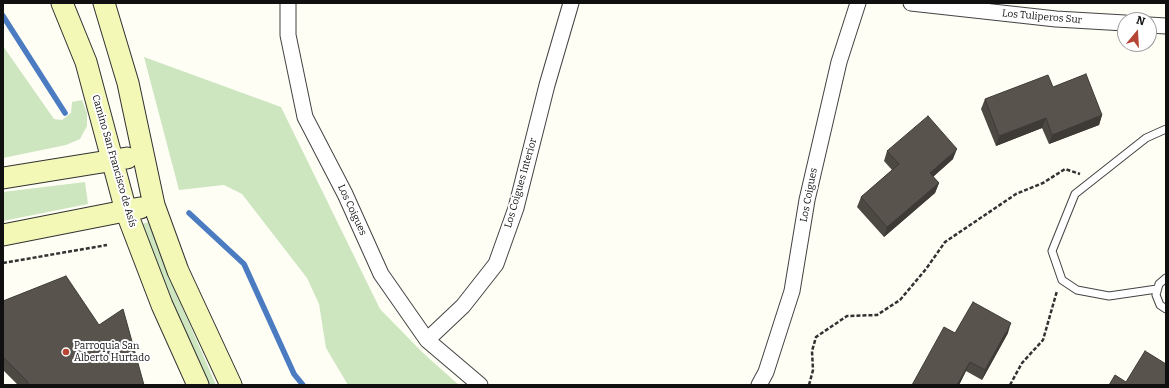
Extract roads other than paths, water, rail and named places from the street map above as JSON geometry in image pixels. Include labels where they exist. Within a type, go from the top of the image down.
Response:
[{"type":"main road","name":"Camino San Francisco de Asís","points":[[62,3],[86,62],[126,210],[162,305],[198,385]]},
{"type":"main road","points":[[104,3],[128,83],[154,205],[178,271],[232,385]]},
{"type":"main road","points":[[3,178],[143,155]]},
{"type":"main road","points":[[3,235],[154,205]]},
{"type":"street","name":"Los Coigues","points":[[288,3],[288,35],[306,117],[345,194],[381,274],[427,340],[480,385]]},
{"type":"street","name":"Los Coigues Interior","points":[[427,340],[464,306],[496,264],[516,208],[547,85],[571,3]]},
{"type":"street","name":"Los Coigues","points":[[759,385],[766,372],[792,291],[807,200],[839,62],[858,3]]},
{"type":"street","name":"Los Tuliperos Sur","points":[[911,3],[1056,19],[1117,23]]},
{"type":"lane","points":[[1157,289],[1109,296],[1077,290],[1062,280],[1052,251],[1075,194],[1146,138],[1166,129]]},
{"type":"lane","points":[[1166,278],[1159,284],[1157,289],[1157,300],[1166,309]]},
{"type":"waterway","points":[[3,16],[65,113]]},
{"type":"waterway","points":[[189,213],[244,264],[294,374],[303,385]]},
{"type":"place","name":"Parroquia San Alberto Hurtado","points":[[66,352]]}]
